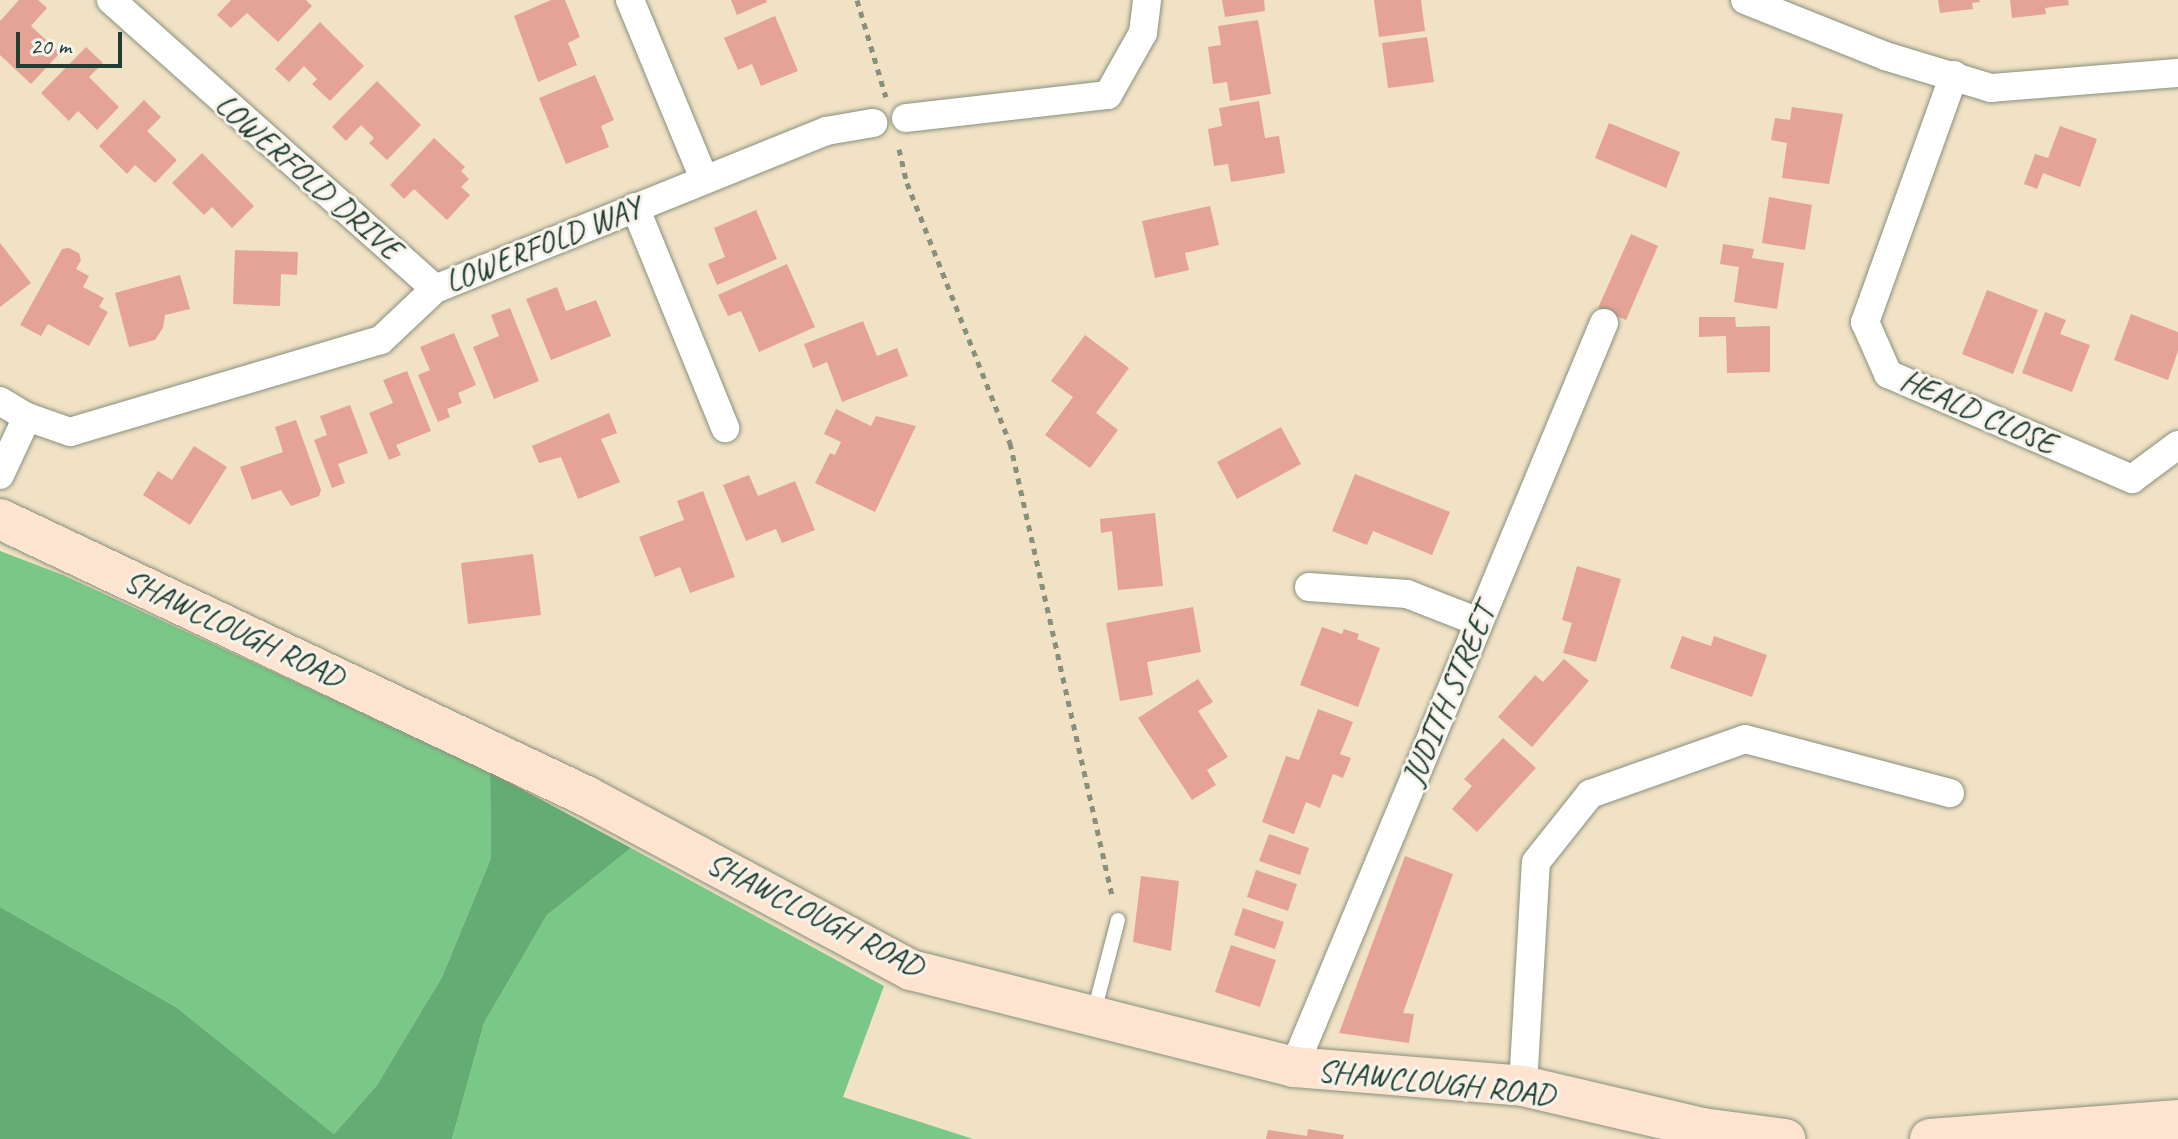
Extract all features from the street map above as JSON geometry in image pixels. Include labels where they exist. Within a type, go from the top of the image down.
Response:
[{"type":"main road","name":"SHAWCLOUGH ROAD","points":[[0,519],[588,797],[911,970],[1294,1067],[1523,1086],[1701,1134],[1785,1139]]},
{"type":"main road","points":[[1930,1139],[2178,1120]]},
{"type":"street","name":"LOWERFOLD DRIVE","points":[[111,0],[435,289]]},
{"type":"street","points":[[630,0],[704,179]]},
{"type":"street","name":"LOWERFOLD WAY","points":[[0,401],[27,417],[70,432],[381,340],[435,289],[826,131],[889,116],[1108,95],[1143,33],[1147,0]]},
{"type":"street","points":[[1745,0],[1885,56],[1991,88],[2178,73]]},
{"type":"street","name":"HEALD CLOSE","points":[[1954,75],[1865,322],[1888,374],[2132,479],[2178,445]]},
{"type":"street","points":[[635,207],[725,428]]},
{"type":"street","name":"JUDITH STREET","points":[[1294,1067],[1604,323]]},
{"type":"street","points":[[0,475],[27,417]]},
{"type":"street","points":[[1309,587],[1407,594],[1479,622]]},
{"type":"street","points":[[1523,1086],[1536,862],[1590,794],[1745,739],[1950,793]]},
{"type":"lane","points":[[1093,1016],[1118,920]]},
{"type":"path","points":[[857,0],[889,116]]},
{"type":"path","points":[[898,145],[907,183],[1010,443],[1118,920]]},
{"type":"green space","points":[[0,551],[63,575],[490,772],[491,858],[442,977],[377,1085],[334,1134],[176,1007],[0,907]]},
{"type":"green space","points":[[490,772],[631,848],[547,915],[484,1023],[452,1139],[0,1139],[0,907],[176,1007],[334,1134],[377,1085],[442,977],[491,858]]},
{"type":"green space","points":[[631,848],[884,986],[843,1097],[973,1139],[452,1139],[484,1023],[547,915]]},
{"type":"building","points":[[19,0],[38,0],[47,8],[31,26],[60,53],[31,84],[0,55],[0,21]]},
{"type":"building","points":[[231,0],[306,0],[312,6],[278,42],[247,13],[231,28],[217,15]]},
{"type":"building","points":[[551,0],[565,0],[580,37],[568,43],[577,65],[538,82],[514,16]]},
{"type":"building","points":[[731,0],[766,0],[767,2],[737,15]]},
{"type":"building","points":[[1222,0],[1264,0],[1265,11],[1225,17]]},
{"type":"building","points":[[1374,0],[1421,0],[1425,31],[1379,37]]},
{"type":"building","points":[[1938,0],[1980,2],[1972,3],[1973,9],[1940,13]]},
{"type":"building","points":[[2010,0],[2068,0],[2069,5],[2045,8],[2046,14],[2012,18]]},
{"type":"building","points":[[775,16],[798,71],[761,86],[752,64],[738,70],[724,38]]},
{"type":"building","points":[[1258,20],[1271,94],[1230,101],[1227,82],[1213,84],[1208,47],[1221,45],[1218,26]]},
{"type":"building","points":[[320,22],[364,66],[330,101],[312,84],[317,79],[304,66],[289,82],[275,69]]},
{"type":"building","points":[[1427,37],[1434,82],[1388,88],[1382,43]]},
{"type":"building","points":[[86,47],[103,63],[89,77],[119,107],[97,130],[78,111],[69,121],[41,93]]},
{"type":"building","points":[[595,75],[614,120],[601,126],[609,147],[566,164],[539,98]]},
{"type":"building","points":[[377,81],[421,125],[387,160],[369,143],[374,138],[361,125],[346,141],[332,127]]},
{"type":"building","points":[[144,100],[161,117],[147,131],[177,160],[155,183],[135,165],[127,174],[99,146]]},
{"type":"building","points":[[1259,101],[1265,138],[1279,136],[1285,173],[1231,182],[1228,164],[1214,166],[1208,129],[1222,126],[1219,108]]},
{"type":"building","points":[[1792,107],[1843,114],[1829,184],[1782,178],[1787,143],[1771,140],[1775,118],[1790,120]]},
{"type":"building","points":[[1609,123],[1680,152],[1666,188],[1595,158]]},
{"type":"building","points":[[2060,126],[2097,139],[2080,187],[2043,173],[2037,189],[2024,184],[2035,154],[2048,158]]},
{"type":"building","points":[[434,138],[465,167],[461,171],[469,179],[461,187],[470,195],[447,220],[414,189],[404,199],[390,185]]},
{"type":"building","points":[[202,153],[254,206],[232,228],[212,207],[204,215],[172,183]]},
{"type":"building","points":[[1769,197],[1812,205],[1805,250],[1762,243]]},
{"type":"building","points":[[1210,206],[1219,245],[1185,253],[1189,270],[1155,278],[1142,221]]},
{"type":"building","points":[[756,210],[777,259],[717,285],[708,264],[725,257],[714,228]]},
{"type":"building","points":[[1631,234],[1658,246],[1626,320],[1598,308]]},
{"type":"building","points":[[0,243],[31,283],[0,307]]},
{"type":"building","points":[[1723,244],[1754,249],[1752,258],[1784,263],[1777,309],[1734,302],[1739,267],[1720,264]]},
{"type":"building","points":[[69,248],[79,253],[81,260],[76,269],[89,276],[83,287],[104,298],[99,307],[108,312],[89,346],[48,324],[41,336],[20,325],[62,249]]},
{"type":"building","points":[[235,250],[298,252],[297,275],[281,274],[280,306],[233,304]]},
{"type":"building","points":[[787,264],[815,327],[759,352],[741,311],[728,316],[718,295]]},
{"type":"building","points":[[180,275],[190,309],[165,315],[163,328],[155,340],[129,347],[115,293]]},
{"type":"building","points":[[557,287],[566,311],[596,300],[611,336],[551,360],[526,299]]},
{"type":"building","points":[[1987,290],[2038,310],[2013,374],[1962,354]]},
{"type":"building","points":[[510,308],[539,381],[494,399],[473,347],[499,336],[491,315]]},
{"type":"building","points":[[2045,312],[2066,320],[2060,334],[2090,345],[2072,392],[2022,373]]},
{"type":"building","points":[[2131,314],[2178,332],[2178,351],[2168,380],[2114,360]]},
{"type":"building","points":[[1699,317],[1735,317],[1736,327],[1770,326],[1770,372],[1727,373],[1726,336],[1699,337]]},
{"type":"building","points":[[863,321],[877,356],[897,348],[908,376],[842,402],[827,362],[813,368],[804,344]]},
{"type":"building","points":[[454,333],[476,385],[458,393],[462,403],[447,409],[450,417],[438,422],[418,375],[430,370],[420,347]]},
{"type":"building","points":[[1085,335],[1129,368],[1096,413],[1118,430],[1090,468],[1045,435],[1073,397],[1051,381]]},
{"type":"building","points":[[407,371],[431,431],[396,445],[401,455],[389,460],[369,413],[393,403],[383,380]]},
{"type":"building","points":[[350,405],[368,453],[338,464],[345,483],[332,488],[314,440],[327,435],[320,416]]},
{"type":"building","points":[[836,409],[871,426],[876,416],[916,426],[875,512],[815,483],[830,453],[835,455],[841,442],[824,434]]},
{"type":"building","points":[[609,413],[617,433],[601,439],[620,482],[578,499],[561,457],[539,463],[532,446]]},
{"type":"building","points":[[296,420],[321,490],[319,496],[291,506],[281,490],[252,500],[240,467],[283,452],[275,427]]},
{"type":"building","points":[[1281,427],[1301,464],[1237,499],[1217,462]]},
{"type":"building","points":[[194,446],[227,467],[190,525],[143,495],[158,471],[172,480]]},
{"type":"building","points":[[1355,474],[1450,512],[1432,555],[1373,531],[1367,545],[1332,531]]},
{"type":"building","points":[[749,475],[758,496],[795,481],[815,530],[782,543],[776,529],[746,541],[723,485]]},
{"type":"building","points":[[703,491],[735,577],[690,593],[680,567],[655,577],[639,537],[684,520],[677,501]]},
{"type":"building","points":[[1155,513],[1163,586],[1118,590],[1112,531],[1101,533],[1100,519]]},
{"type":"building","points":[[533,554],[541,615],[468,624],[461,563]]},
{"type":"building","points":[[1577,566],[1621,579],[1596,662],[1563,653],[1572,623],[1562,620]]},
{"type":"building","points":[[1193,607],[1201,652],[1147,662],[1153,695],[1120,701],[1106,623]]},
{"type":"building","points":[[1322,627],[1342,634],[1344,629],[1359,634],[1357,639],[1380,648],[1358,707],[1300,685]]},
{"type":"building","points":[[1682,636],[1711,646],[1714,636],[1767,655],[1752,697],[1670,668]]},
{"type":"building","points":[[1564,659],[1589,681],[1532,747],[1498,717],[1535,675],[1543,682]]},
{"type":"building","points":[[1198,679],[1213,702],[1198,711],[1228,757],[1207,770],[1216,785],[1192,800],[1138,718]]},
{"type":"building","points":[[1318,709],[1353,722],[1340,754],[1351,758],[1343,778],[1333,774],[1320,808],[1306,802],[1294,834],[1262,822],[1286,756],[1299,760]]},
{"type":"building","points":[[1503,738],[1536,768],[1477,832],[1452,809],[1472,786],[1464,779]]},
{"type":"building","points":[[1269,834],[1309,848],[1300,875],[1259,861]]},
{"type":"building","points":[[1405,856],[1453,874],[1403,1013],[1414,1014],[1409,1043],[1339,1033]]},
{"type":"building","points":[[1256,870],[1297,884],[1288,911],[1247,897]]},
{"type":"building","points":[[1141,876],[1179,881],[1171,951],[1133,942]]},
{"type":"building","points":[[1243,908],[1284,922],[1275,949],[1234,935]]},
{"type":"building","points":[[1231,945],[1276,960],[1260,1007],[1215,992]]},
{"type":"building","points":[[1308,1129],[1344,1135],[1343,1139],[1266,1139],[1268,1130],[1307,1136]]}]
